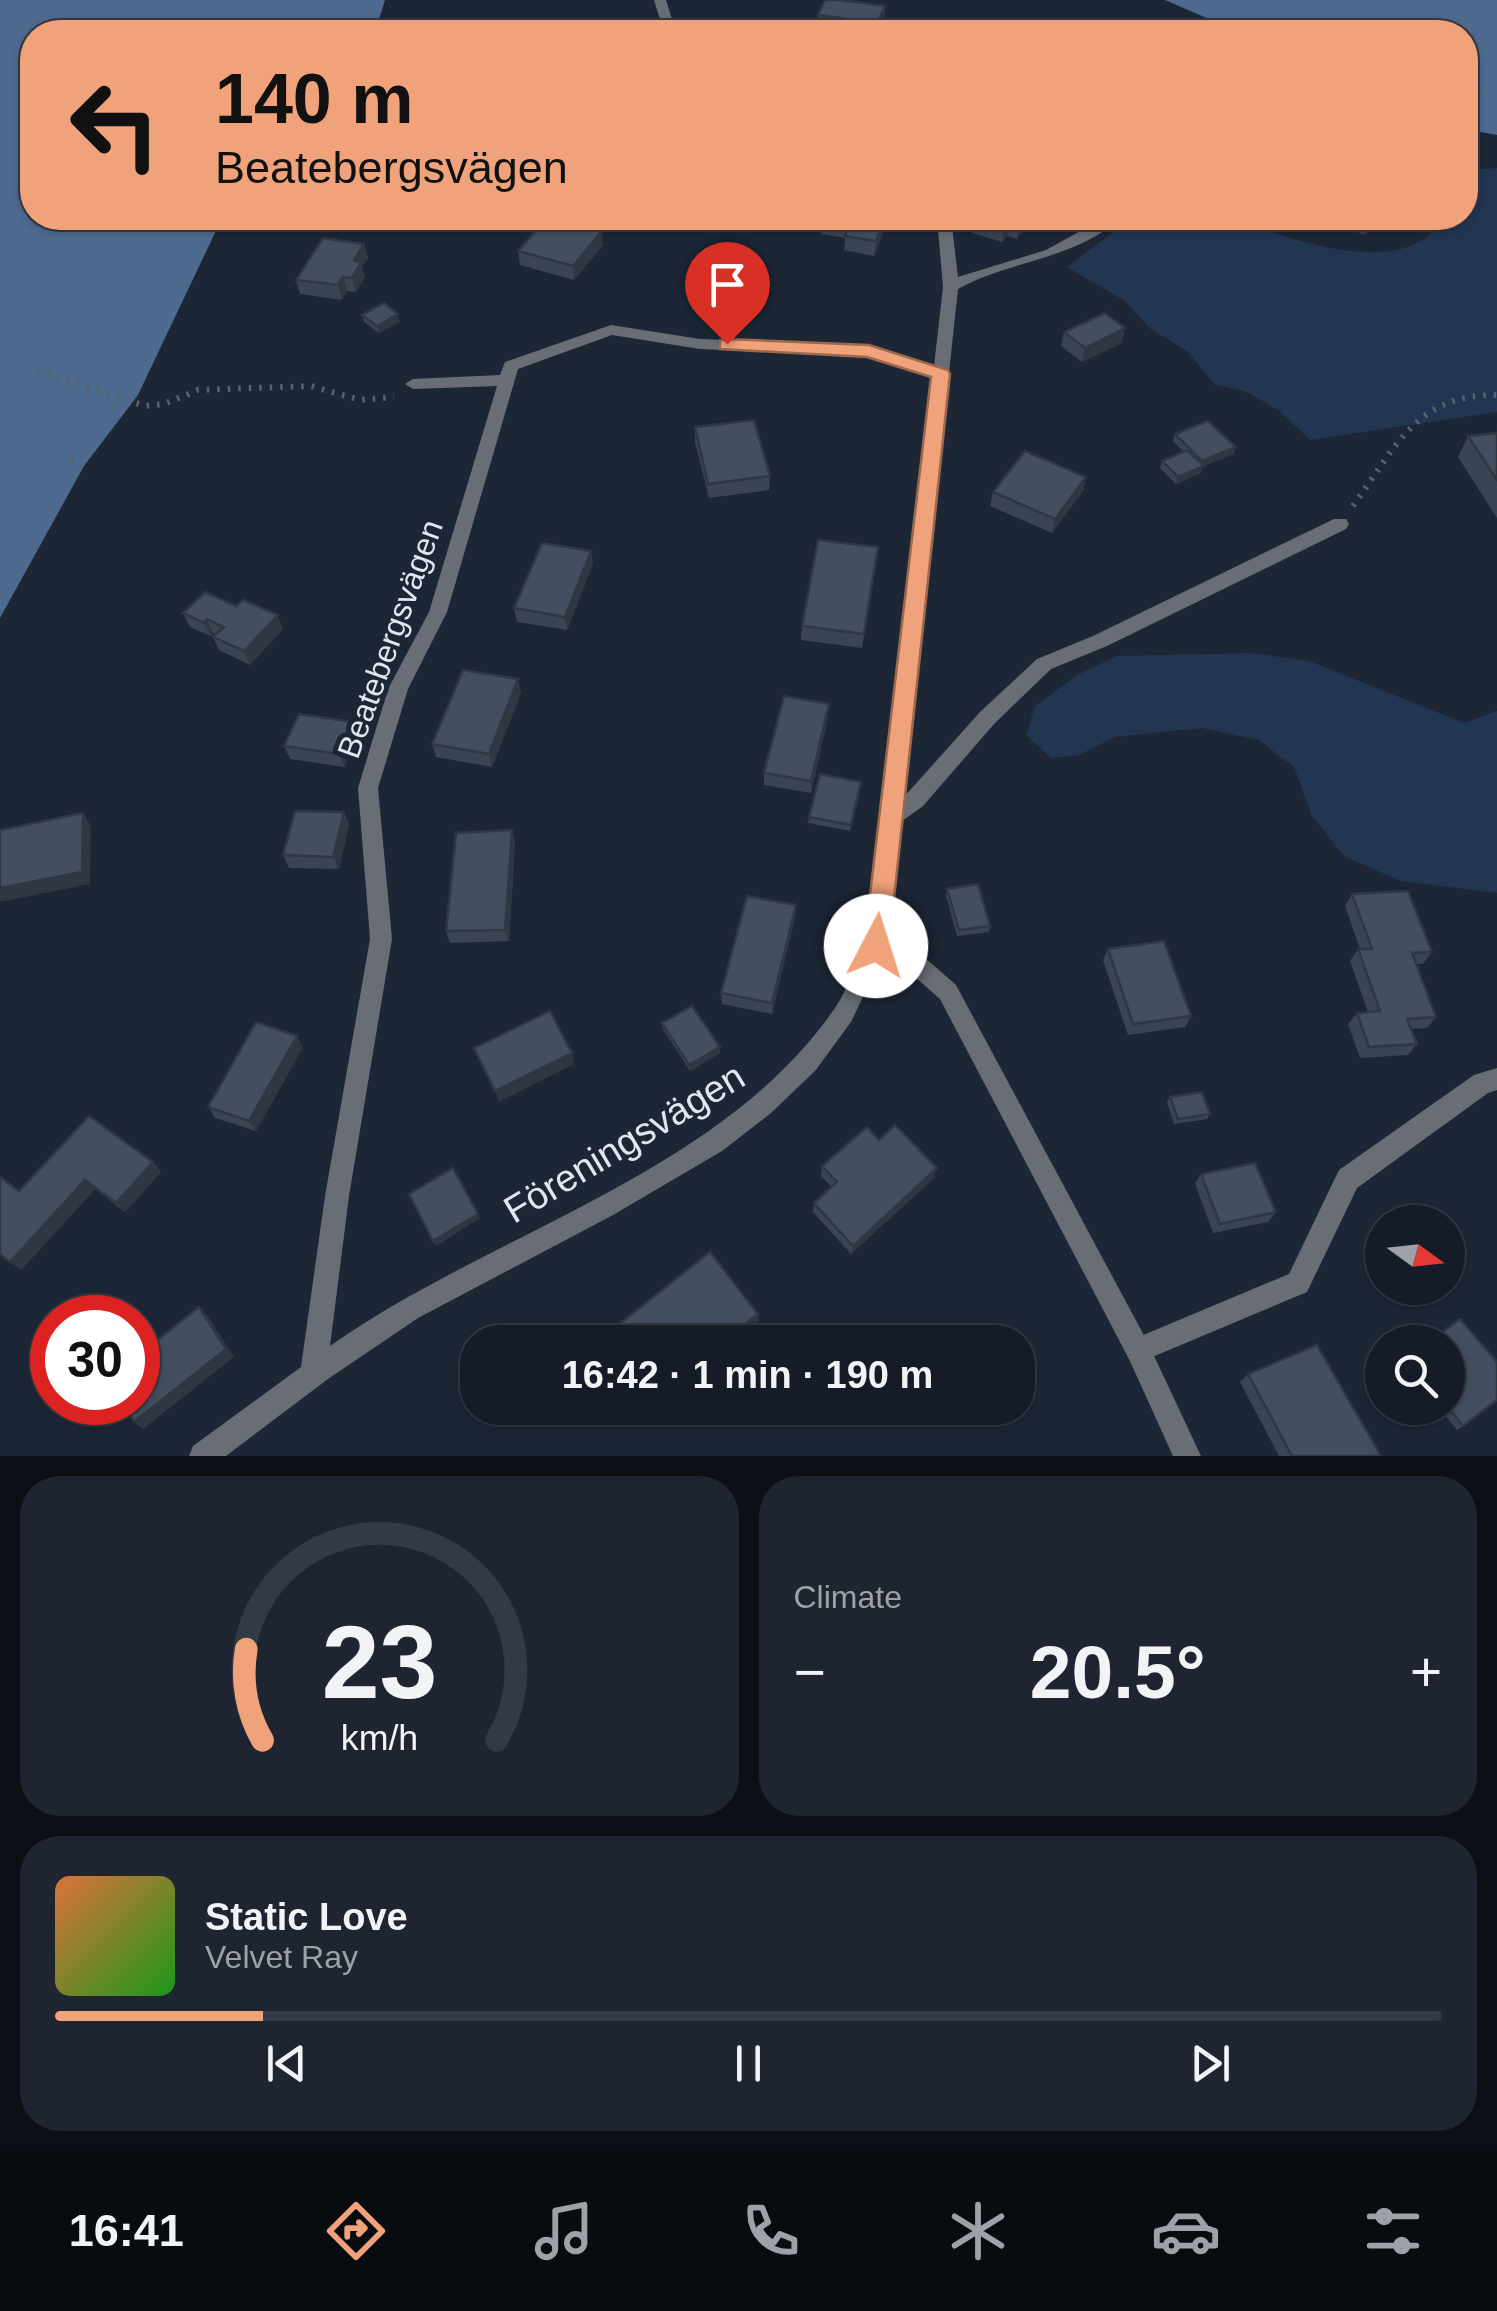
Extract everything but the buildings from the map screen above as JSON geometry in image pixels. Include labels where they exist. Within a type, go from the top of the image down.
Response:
[{"type":"street","points":[[945,230],[951,287],[876,946],[915,963],[948,992],[1138,1350],[1187,1456]]},
{"type":"street","points":[[951,287],[966,278],[1051,253],[1092,230]]},
{"type":"street","points":[[413,384],[507,380],[511,366],[612,330],[700,344],[869,351],[941,374]]},
{"type":"street","name":"Beatebergsvägen","points":[[313,1374],[337,1196],[381,939],[368,788],[398,689],[438,612],[507,380]]},
{"type":"street","points":[[888,819],[916,800],[987,718],[1044,664],[1100,642],[1340,524]]},
{"type":"street","name":"Föreningsvägen","points":[[203,1456],[313,1374],[438,1292],[605,1208],[756,1114],[802,1067],[843,1015],[876,946]]},
{"type":"street","points":[[1138,1350],[1298,1282],[1348,1179],[1482,1084],[1497,1079]]},
{"type":"path","points":[[1478,97],[1488,86]]},
{"type":"path","points":[[37,370],[144,406],[164,404],[198,390],[312,386],[360,400],[392,398],[413,384]]},
{"type":"path","points":[[1340,524],[1422,416],[1442,402],[1464,395],[1497,395]]},
{"type":"path","points":[[72,461],[84,466]]},
{"type":"shaded area","points":[[0,0],[385,0],[379,20],[20,20],[20,230],[216,230],[138,395],[84,466],[0,618]]},
{"type":"shaded area","points":[[1165,0],[1497,0],[1497,135],[1478,131],[1478,20],[1211,20]]},
{"type":"shaded area","points":[[1497,168],[1497,412],[1310,440],[1278,410],[1245,391],[1215,385],[1187,351],[1149,328],[1125,301],[1067,267],[1118,230],[1264,230],[1343,250],[1401,249],[1425,238],[1432,230],[1478,230],[1478,171]]},
{"type":"shaded area","points":[[1251,653],[1309,661],[1464,723],[1497,711],[1497,893],[1401,881],[1345,857],[1312,816],[1294,767],[1259,740],[1202,728],[1115,737],[1079,755],[1051,758],[1026,735],[1035,706],[1077,675],[1117,656]]},
{"type":"route","points":[[727,344],[869,351],[941,374],[876,946]]}]
